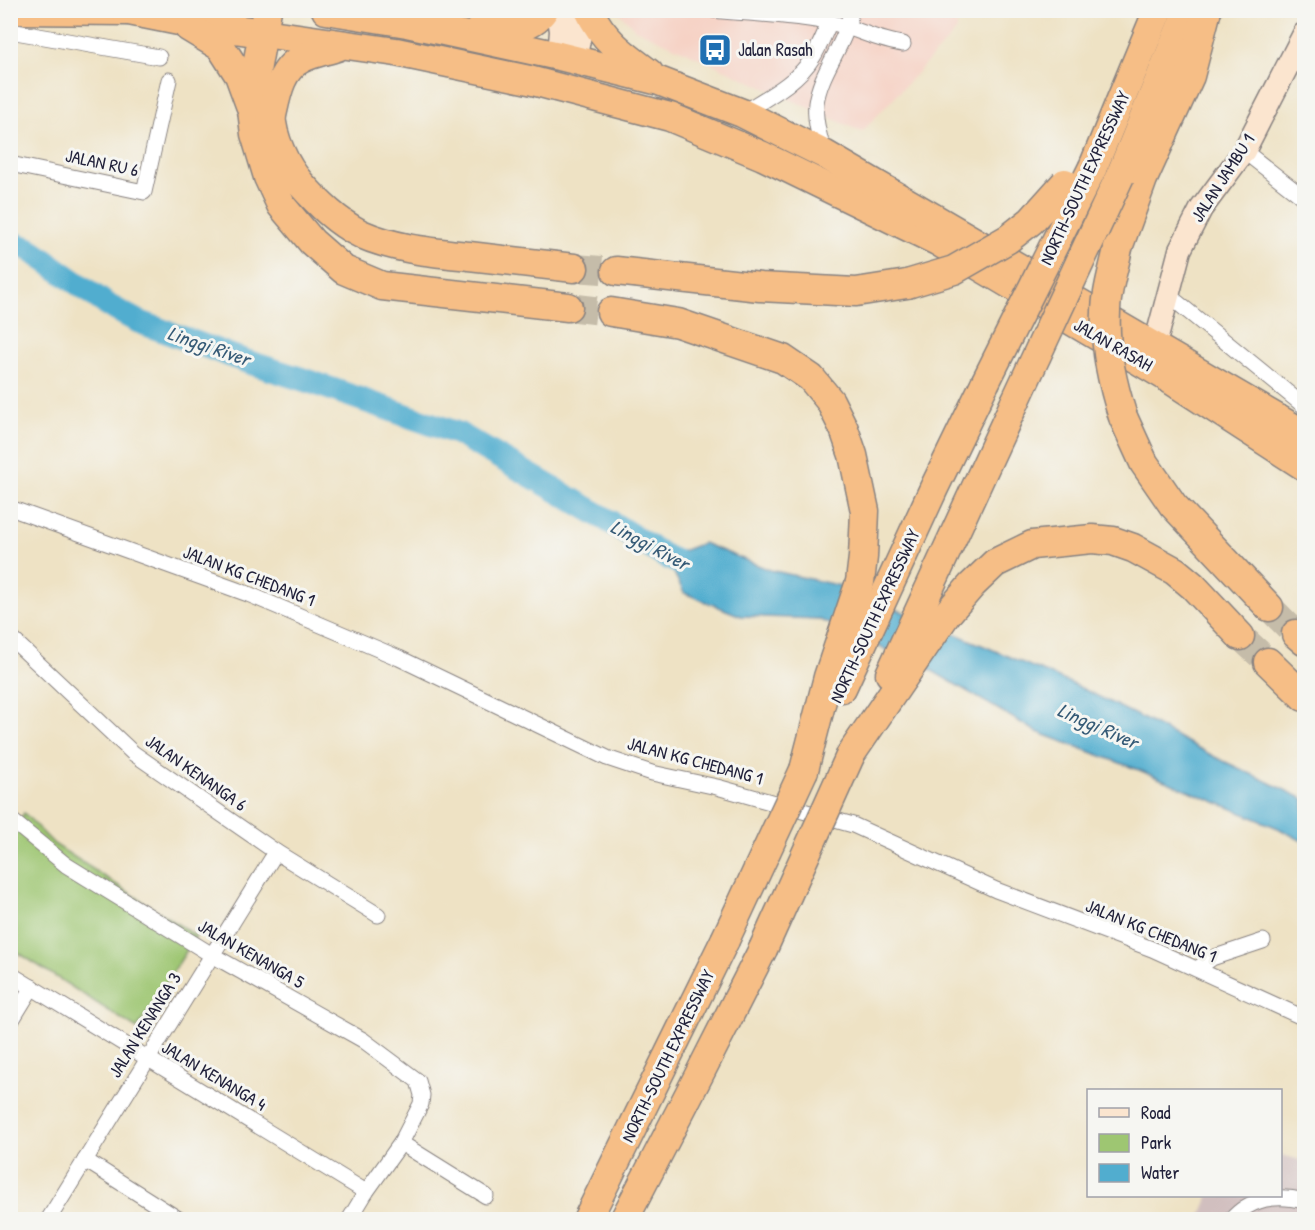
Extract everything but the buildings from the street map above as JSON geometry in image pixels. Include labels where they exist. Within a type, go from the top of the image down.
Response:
[{"type":"highway","name":"JALAN RASAH","points":[[15,10],[125,11],[179,21],[274,22],[342,45],[396,52],[529,80],[670,117],[713,133],[937,241],[1165,376],[1305,466]]},
{"type":"highway","name":"JALAN RASAH","points":[[326,10],[407,23],[566,62],[659,81],[742,113],[824,154],[1305,434]]},
{"type":"highway","points":[[407,23],[505,29],[530,24],[537,20],[544,10]]},
{"type":"highway","points":[[590,10],[597,28],[611,44],[659,81]]},
{"type":"highway","name":"NORTH–SOUTH EXPRESSWAY","points":[[587,1220],[725,940],[804,770],[828,677],[872,588],[985,383],[1093,167],[1144,49],[1158,10]]},
{"type":"highway","name":"NORTH–SOUTH EXPRESSWAY","points":[[624,1220],[762,949],[851,754],[934,612],[1015,402],[1120,176],[1188,10]]},
{"type":"highway","points":[[1207,10],[1190,76],[1143,179],[1118,248],[1106,310],[1107,350],[1113,387],[1123,417],[1144,463],[1173,505],[1269,607]]},
{"type":"highway","points":[[179,21],[221,47],[296,177],[323,208],[339,221],[361,234],[414,250],[574,268]]},
{"type":"highway","points":[[274,22],[270,75],[262,115],[255,134],[268,177],[282,205],[312,242],[344,270],[382,286],[568,307]]},
{"type":"highway","points":[[262,115],[287,72],[300,59],[342,45]]},
{"type":"highway","points":[[616,272],[760,286],[856,292],[907,284],[954,270],[1008,239],[1031,221],[1065,183],[1100,129],[1144,49]]},
{"type":"highway","points":[[529,80],[566,62],[592,95]]},
{"type":"highway","points":[[611,312],[678,322],[745,344],[783,359],[811,378],[830,401],[844,429],[853,455],[865,511],[865,536],[872,588]]},
{"type":"highway","points":[[934,612],[972,585],[995,563],[1032,545],[1092,539],[1113,541],[1133,548],[1175,571],[1193,586],[1240,636]]},
{"type":"highway","points":[[1268,662],[1305,697]]},
{"type":"street","points":[[558,10],[566,62]]},
{"type":"street","points":[[566,62],[580,35],[578,10]]},
{"type":"street","points":[[713,10],[830,22],[891,43],[903,44]]},
{"type":"street","points":[[824,154],[817,124],[816,101],[829,66],[849,27],[851,10]]},
{"type":"street","points":[[742,113],[786,85],[801,72],[813,59],[830,22]]},
{"type":"street","points":[[10,31],[159,57]]},
{"type":"street","name":"JALAN JAMBU 1","points":[[1155,345],[1180,250],[1201,209],[1244,151],[1305,33]]},
{"type":"street","name":"JALAN RU 6","points":[[10,164],[144,192],[169,80]]},
{"type":"street","points":[[1244,151],[1305,198]]},
{"type":"street","points":[[1167,294],[1305,406]]},
{"type":"street","name":"JALAN KG CHEDANG 1","points":[[10,508],[270,603],[399,658],[608,758],[652,773],[717,787],[853,825],[996,890],[1152,948],[1305,1018]]},
{"type":"street","name":"JALAN KENANGA 6","points":[[10,637],[133,753],[276,852],[378,915]]},
{"type":"street","name":"JALAN KENANGA 5","points":[[10,819],[66,865],[212,955],[363,1040],[418,1081],[422,1095],[421,1104],[401,1143],[349,1220]]},
{"type":"street","name":"JALAN KENANGA 3","points":[[48,1220],[276,852]]},
{"type":"street","points":[[1197,969],[1212,958],[1263,941]]},
{"type":"street","name":"JALAN KENANGA 4","points":[[10,974],[366,1192]]},
{"type":"street","points":[[10,1023],[32,987]]},
{"type":"street","points":[[401,1143],[486,1196]]},
{"type":"street","points":[[85,1160],[180,1220]]},
{"type":"street","points":[[1231,1220],[1244,1206],[1272,1198],[1288,1197],[1305,1201]]},
{"type":"shaded area","points":[[617,11],[956,11],[957,30],[862,132],[635,29]]},
{"type":"shaded area","points":[[1282,1155],[1304,1161],[1304,1219],[1199,1220],[1209,1197],[1282,1197]]},
{"type":"green space","points":[[24,813],[54,844],[196,936],[137,1029],[11,948],[10,836]]},
{"type":"water","points":[[703,543],[770,570],[841,586],[1077,686],[1146,720],[1215,757],[1304,799],[1304,842],[1278,828],[1139,770],[1037,732],[929,669],[818,619],[741,616],[684,593],[666,557]]},
{"type":"waterway","name":"Linggi River","points":[[10,242],[29,249],[109,306],[137,321],[245,361],[457,433],[604,518],[666,557],[694,569]]},
{"type":"tunnel","points":[[574,268],[616,271]]},
{"type":"tunnel","points":[[568,307],[611,312]]},
{"type":"tunnel","points":[[1269,607],[1296,634]]},
{"type":"tunnel","points":[[1240,636],[1268,662]]},
{"type":"place","name":"Jalan Rasah","points":[[715,50]]}]
